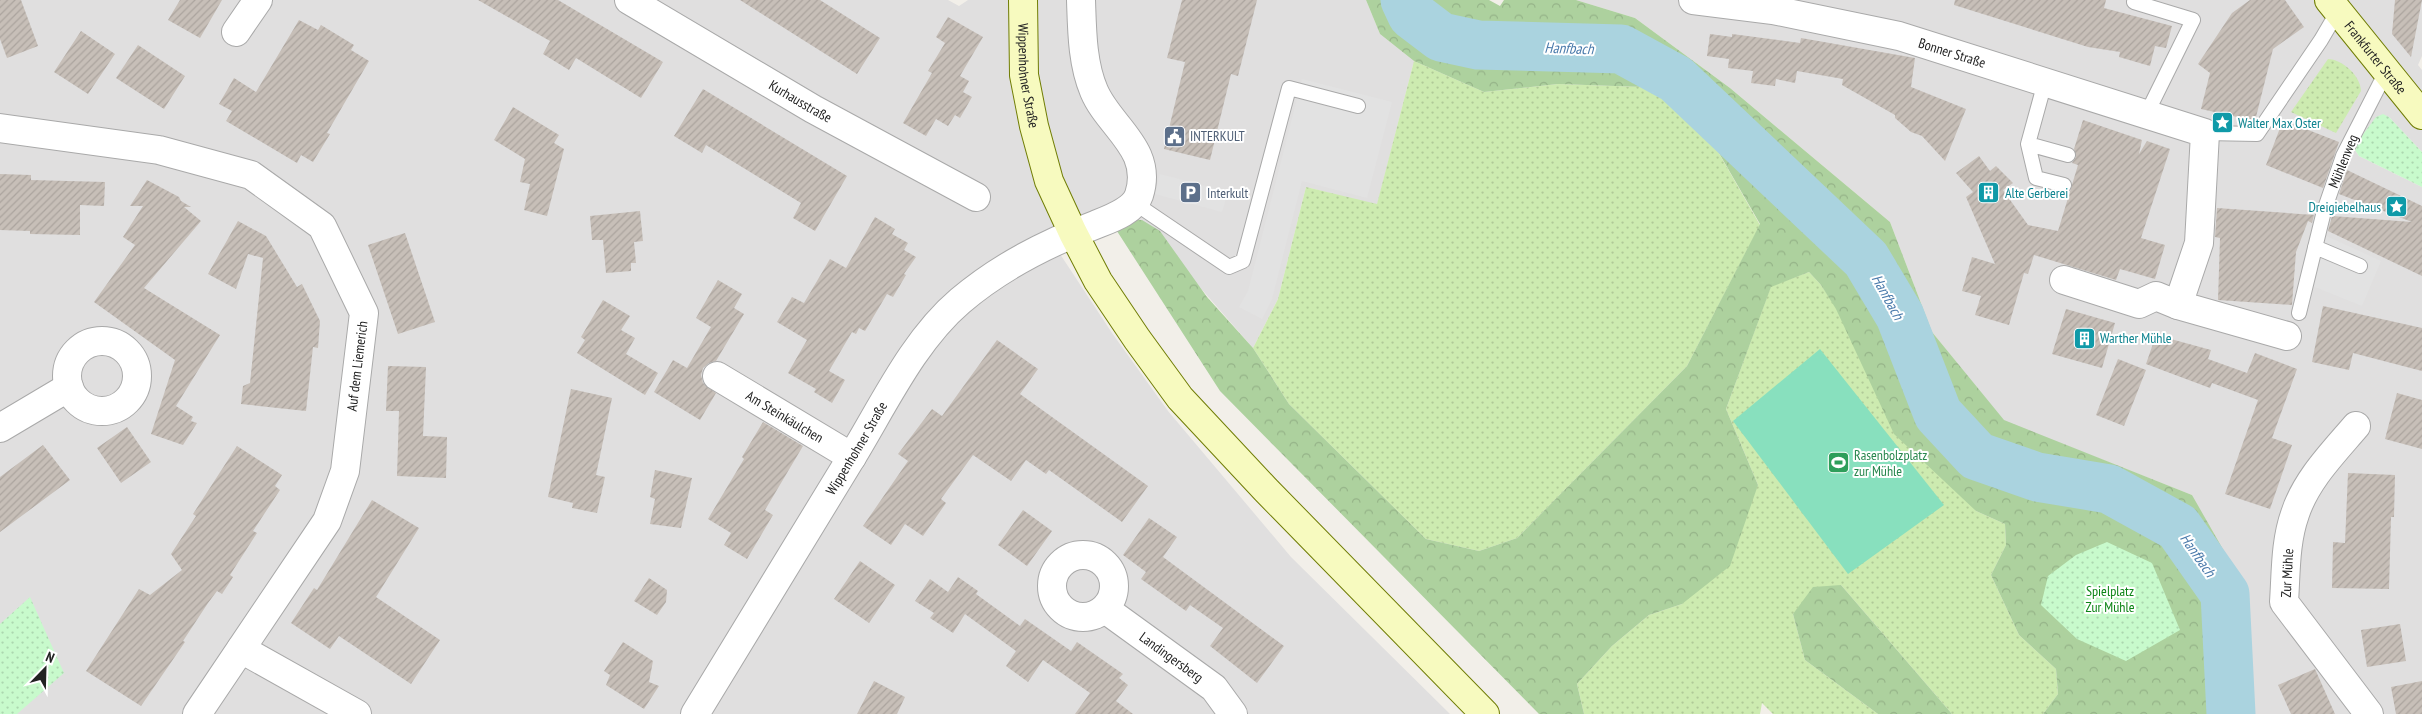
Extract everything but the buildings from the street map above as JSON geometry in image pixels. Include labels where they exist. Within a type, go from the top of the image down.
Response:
[{"type":"main road","name":"Wippenhohner Straße","points":[[1023,0],[1024,75],[1034,126],[1049,181],[1073,234]]},
{"type":"main road","name":"Frankfurter Straße","points":[[2333,6],[2422,115]]},
{"type":"main road","points":[[1073,234],[1098,281],[1137,340],[1180,398],[1266,490],[1485,714]]},
{"type":"street","points":[[236,32],[258,0]]},
{"type":"street","name":"Kurhausstraße","points":[[628,0],[812,109],[976,197]]},
{"type":"street","points":[[1081,0],[1084,52],[1093,89],[1106,113],[1132,143],[1139,155],[1140,192],[1136,204]]},
{"type":"street","name":"Bonner Straße","points":[[1693,0],[1775,5],[1899,36],[2205,134]]},
{"type":"street","name":"Auf dem Liemerich","points":[[0,128],[159,150],[251,174],[322,226],[364,313],[345,471],[327,522],[198,714]]},
{"type":"street","points":[[2178,305],[2199,243],[2205,134]]},
{"type":"street","name":"Wippenhohner Straße","points":[[695,714],[918,349],[936,325],[959,302],[981,285],[1033,251],[1107,220],[1136,204]]},
{"type":"street","points":[[2064,280],[2139,304],[2156,296],[2178,305],[2293,324]]},
{"type":"street","name":"Am Steinkäulchen","points":[[717,376],[852,457]]},
{"type":"street","points":[[0,428],[69,387]]},
{"type":"street","name":"Zur Mühle","points":[[2356,426],[2315,474],[2295,514],[2286,556],[2284,602],[2369,714]]},
{"type":"street","name":"Landingersberg","points":[[1105,609],[1214,688],[1233,714]]},
{"type":"street","points":[[241,649],[357,714]]},
{"type":"lane","points":[[2134,2],[2193,20],[2146,115]]},
{"type":"lane","name":"Bonner Straße","points":[[2205,134],[2257,134],[2321,40],[2333,6]]},
{"type":"lane","name":"Mühlenweg","points":[[2293,324],[2324,211],[2343,156],[2386,72]]},
{"type":"lane","points":[[2045,82],[2028,144],[2036,178],[2064,185]]},
{"type":"lane","points":[[1136,204],[1229,267],[1243,261],[1289,88],[1358,106]]},
{"type":"lane","points":[[2028,144],[2068,156]]},
{"type":"lane","points":[[2314,247],[2360,266]]},
{"type":"shaded area","points":[[0,0],[948,0],[959,6],[968,0],[1366,0],[1380,34],[1414,61],[1377,205],[1306,187],[1278,299],[1253,348],[1142,221],[1060,254],[1112,333],[1168,411],[1291,557],[1450,714],[0,714]]},
{"type":"shaded area","points":[[1576,0],[2422,0],[2422,56],[2418,65],[2422,70],[2422,152],[2389,117],[2355,150],[2359,156],[2422,187],[2422,714],[2252,714],[2252,664],[2192,495],[2004,421],[1932,332],[1890,222],[1730,88],[1635,18]]},
{"type":"shaded area","points":[[1302,79],[1392,102],[1367,198],[1302,181],[1272,299],[1262,319],[1239,307],[1248,291]]},
{"type":"shaded area","name":"Interkult","points":[[1160,174],[1228,192],[1222,212],[1155,194]]},
{"type":"shaded area","points":[[2322,234],[2381,261],[2362,306],[2310,285]]},
{"type":"green space","points":[[1366,0],[1489,0],[1500,6],[1504,0],[1576,0],[1635,18],[1730,88],[1890,222],[1932,332],[2004,420],[2192,495],[2244,586],[2252,664],[2252,714],[2043,714],[2058,694],[2056,669],[2019,635],[1991,575],[2006,545],[2005,524],[1976,511],[1894,434],[1836,309],[1821,285],[1809,272],[1771,287],[1726,409],[1758,485],[1730,566],[1682,604],[1649,615],[1612,646],[1577,684],[1584,714],[1539,714],[1220,391],[1115,228],[1131,220],[1142,220],[1160,231],[1207,297],[1253,348],[1289,404],[1426,539],[1479,551],[1517,538],[1687,366],[1760,224],[1701,122],[1643,87],[1558,84],[1484,92],[1414,61],[1380,34]]},
{"type":"green space","points":[[2328,59],[2339,62],[2350,69],[2358,80],[2361,91],[2336,133],[2291,112]]},
{"type":"green space","points":[[1414,61],[1484,92],[1558,84],[1643,87],[1701,122],[1760,225],[1687,366],[1517,538],[1479,551],[1426,539],[1289,404],[1253,348],[1278,299],[1306,187],[1377,204]]},
{"type":"green space","points":[[2383,114],[2389,117],[2422,152],[2422,187],[2359,156],[2355,150],[2355,145],[2376,117]]},
{"type":"green space","points":[[1809,272],[1821,285],[1976,511],[2005,524],[2006,545],[1991,575],[2019,635],[2056,669],[2058,694],[2043,714],[1952,714],[1841,585],[1793,614],[1805,660],[1878,714],[1773,714],[1762,703],[1760,714],[1584,714],[1577,684],[1612,646],[1649,615],[1682,604],[1758,485],[1726,409],[1771,286]]},
{"type":"green space","name":"Rasenbolzplatz zur Mühle","points":[[1820,349],[1944,505],[1848,574],[1733,421]]},
{"type":"green space","name":"Spielplatz Zur Mühle","points":[[2107,542],[2152,563],[2180,630],[2126,661],[2077,639],[2041,605],[2048,576],[2076,555]]},
{"type":"green space","points":[[1841,585],[1952,714],[1878,714],[1805,660],[1793,614],[1813,587]]},
{"type":"green space","points":[[30,597],[64,673],[17,714],[0,714],[0,624]]},
{"type":"waterway","name":"Hanfbach","points":[[1405,0],[1412,15],[1441,37],[1478,45],[1621,49],[1676,79],[1866,259],[1900,316],[1938,414],[1977,456],[2037,477],[2109,489],[2178,527],[2225,594],[2231,714]]},
{"type":"place","name":"Walter Max Oster","points":[[2222,123]]},
{"type":"place","name":"INTERKULT","points":[[1174,136]]},
{"type":"place","name":"Interkult","points":[[1191,193]]},
{"type":"place","name":"Alte Gerberei","points":[[1989,193]]},
{"type":"place","name":"Dreigiebelhaus","points":[[2397,207]]},
{"type":"place","name":"Warther Mühle","points":[[2084,338]]},
{"type":"place","name":"Rasenbolzplatz zur Mühle","points":[[1838,463]]}]
